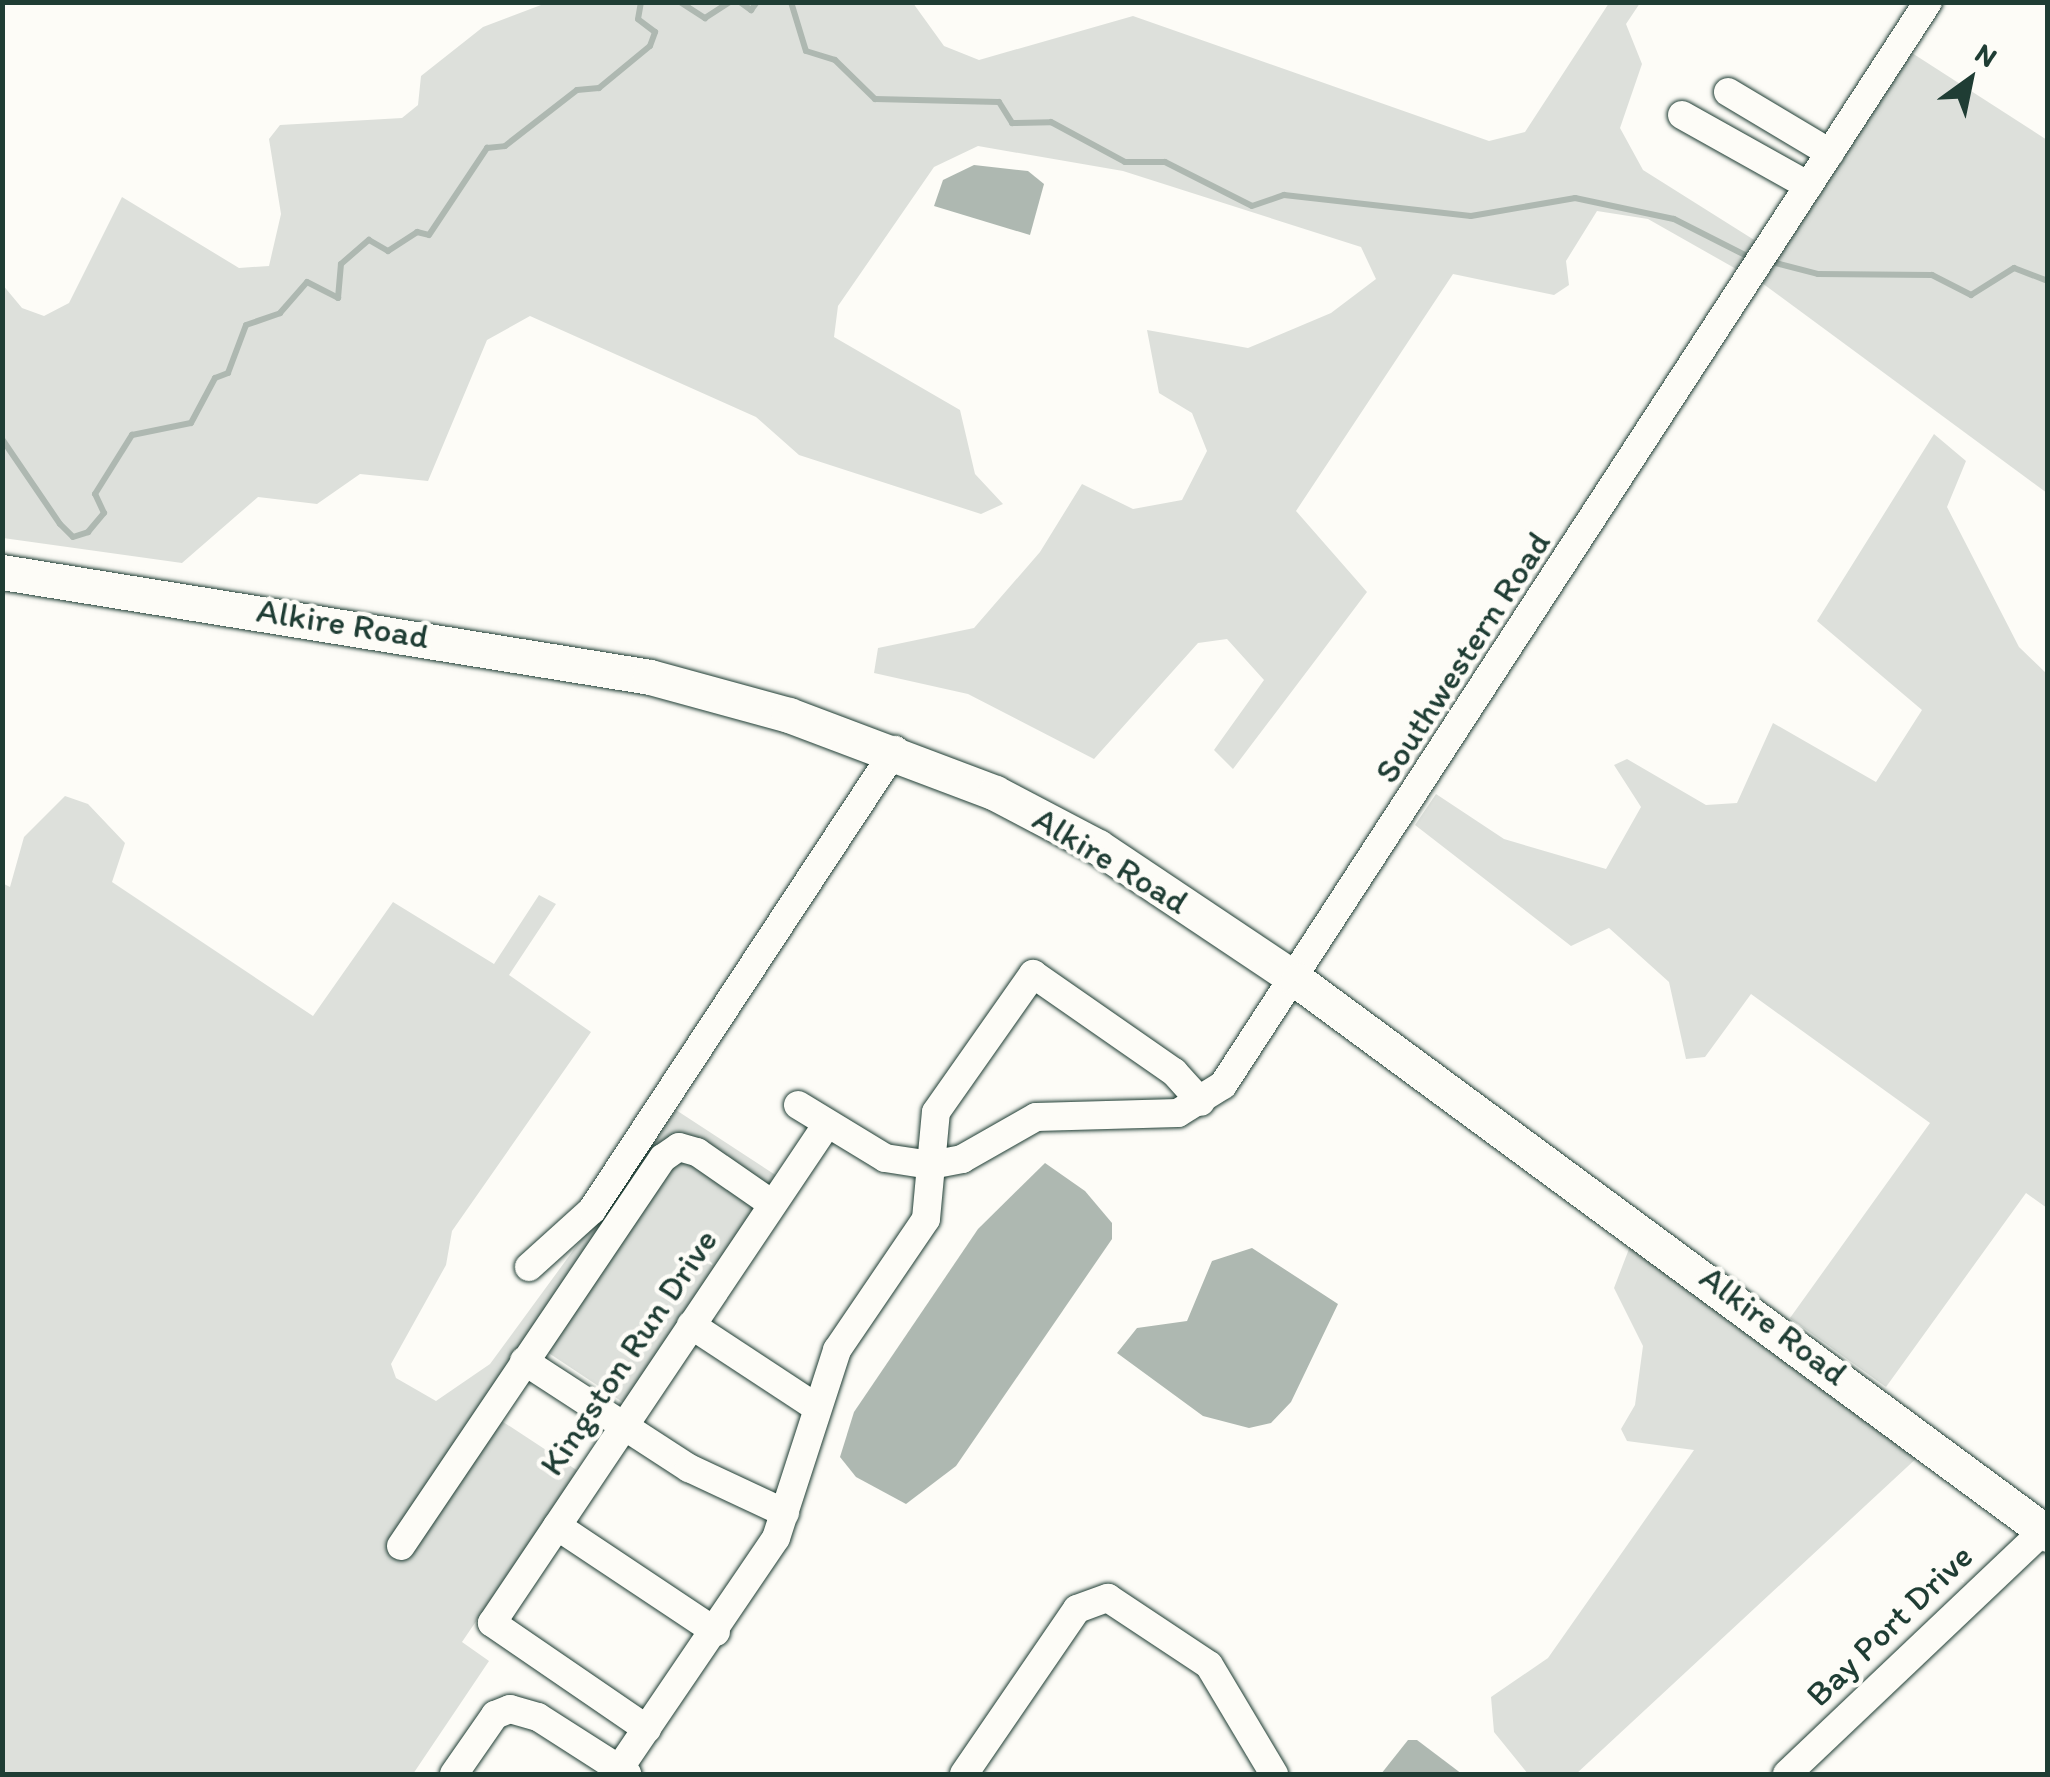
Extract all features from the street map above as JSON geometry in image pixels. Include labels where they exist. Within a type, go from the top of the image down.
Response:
[{"type":"main road","name":"Alkire Road","points":[[2,572],[566,660],[716,694],[895,750],[1080,836],[1298,981],[2045,1533]]},
{"type":"street","name":"Southwestern Road","points":[[1201,1102],[1298,981],[1928,2]]},
{"type":"street","points":[[1728,92],[1830,153]]},
{"type":"street","points":[[1682,115],[1809,186]]},
{"type":"street","points":[[529,1267],[592,1210],[895,750]]},
{"type":"street","points":[[454,1774],[495,1716],[510,1709],[538,1716],[623,1772],[647,1730],[716,1632],[785,1512],[813,1405],[837,1350],[926,1218],[932,1164],[936,1112],[1033,974],[1174,1072],[1201,1102],[1156,1115],[1036,1117],[962,1159],[932,1164],[884,1158],[798,1105]]},
{"type":"street","name":"Kingston Run Drive","points":[[647,1730],[492,1623],[828,1124]]},
{"type":"street","points":[[400,1546],[524,1361],[679,1147],[772,1204]]},
{"type":"street","points":[[691,1325],[813,1405]]},
{"type":"street","points":[[524,1361],[624,1426],[785,1512]]},
{"type":"street","points":[[557,1526],[716,1632]]},
{"type":"street","name":"Bay Port Drive","points":[[1787,1774],[2045,1533]]},
{"type":"street","points":[[964,1774],[1077,1610],[1098,1598],[1132,1608],[1210,1665],[1274,1774]]},
{"type":"shaded area","points":[[549,2],[913,3],[944,46],[979,60],[1133,16],[1489,141],[1525,132],[1609,3],[1640,3],[1626,24],[1642,64],[1620,128],[1643,170],[1759,243],[1738,270],[1648,219],[1597,211],[1566,261],[1569,285],[1554,295],[1453,274],[1296,511],[1367,592],[1233,769],[1214,750],[1264,680],[1227,639],[1198,643],[1094,759],[968,694],[874,673],[878,648],[974,628],[1040,552],[1082,484],[1133,509],[1182,500],[1207,451],[1192,413],[1159,393],[1147,330],[1248,348],[1331,313],[1376,279],[1361,247],[1123,171],[978,146],[934,167],[838,306],[834,337],[960,410],[975,474],[1003,504],[981,514],[799,455],[756,417],[530,316],[487,340],[428,481],[360,474],[317,504],[258,497],[182,563],[3,538],[2,284],[22,308],[44,316],[69,303],[122,197],[239,268],[269,266],[281,214],[269,139],[280,125],[402,118],[418,105],[421,76],[483,27]]},
{"type":"shaded area","points":[[1912,53],[2047,140],[2047,493],[1762,283]]},
{"type":"shaded area","points":[[974,165],[1028,171],[1044,184],[1030,235],[934,206],[943,180]]},
{"type":"shaded area","points":[[1934,434],[1966,461],[1947,507],[2019,647],[2047,674],[2047,1208],[2026,1193],[1886,1387],[1790,1318],[1930,1123],[1751,994],[1705,1057],[1686,1059],[1669,982],[1609,928],[1571,946],[1415,825],[1436,794],[1504,839],[1606,869],[1641,807],[1614,765],[1627,759],[1706,805],[1737,803],[1773,723],[1876,782],[1922,710],[1817,621]]},
{"type":"shaded area","points":[[65,796],[88,804],[125,843],[112,882],[313,1016],[393,902],[494,964],[539,895],[556,904],[509,975],[591,1032],[452,1231],[446,1265],[391,1364],[396,1378],[436,1401],[490,1364],[676,1110],[780,1178],[627,1405],[529,1340],[485,1410],[578,1471],[462,1642],[489,1661],[413,1774],[3,1774],[2,883],[10,887],[24,837]]},
{"type":"shaded area","points":[[1045,1163],[1085,1191],[1112,1223],[1112,1239],[956,1466],[906,1504],[856,1477],[840,1457],[854,1412],[978,1229]]},
{"type":"shaded area","points":[[1632,1241],[1920,1455],[1576,1774],[1528,1774],[1494,1732],[1491,1697],[1548,1658],[1694,1450],[1627,1441],[1621,1429],[1635,1405],[1643,1346],[1614,1288]]},
{"type":"shaded area","points":[[1252,1248],[1338,1304],[1291,1402],[1271,1423],[1249,1428],[1203,1416],[1117,1353],[1137,1328],[1187,1321],[1212,1261]]},
{"type":"shaded area","points":[[1408,1740],[1417,1740],[1462,1774],[1381,1774]]},
{"type":"waterway","points":[[2,439],[60,524],[73,537],[88,532],[104,513],[95,494],[132,435],[191,423],[215,378],[228,373],[246,325],[280,313],[307,282],[338,298],[341,264],[369,240],[388,251],[417,232],[429,235],[487,148],[505,146],[577,90],[599,88],[650,46],[655,32],[638,19],[641,2]]},
{"type":"waterway","points":[[680,2],[705,18],[730,2]]},
{"type":"waterway","points":[[740,2],[751,10],[757,2]]},
{"type":"waterway","points":[[791,2],[806,51],[835,60],[875,99],[999,102],[1012,123],[1051,122],[1125,162],[1165,162],[1252,206],[1284,195],[1471,216],[1575,198],[1674,219],[1745,255]]},
{"type":"waterway","points":[[1776,263],[1818,274],[1932,275],[1971,295],[2014,268],[2048,281]]}]
